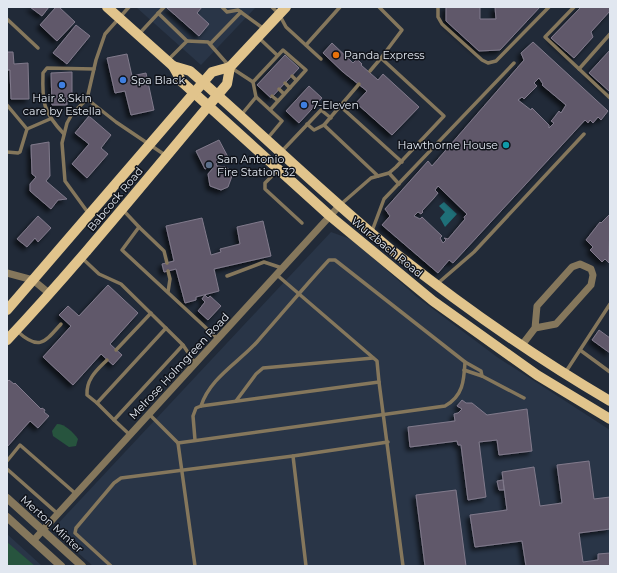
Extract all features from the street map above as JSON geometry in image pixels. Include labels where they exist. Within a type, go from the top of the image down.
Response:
[{"type":"main road","name":"Wurzbach Road","points":[[106,7],[170,64],[182,82],[330,216],[433,301],[537,375],[610,419]]},
{"type":"main road","name":"Babcock Road","points":[[8,307],[33,280],[202,82],[212,72],[230,67],[262,34],[279,9]]},
{"type":"main road","name":"Wurzbach Road","points":[[170,64],[190,71],[371,232],[436,284],[564,374],[610,402]]},
{"type":"main road","name":"Babcock Road","points":[[7,340],[82,258],[217,96],[226,84],[230,67]]},
{"type":"street","name":"Melrose Holmgreen Road","points":[[33,542],[340,205]]},
{"type":"street","points":[[522,345],[535,328],[537,306],[572,267],[580,264],[591,269],[593,275],[591,285],[556,324],[535,328]]},
{"type":"street","points":[[7,273],[33,280],[50,294]]},
{"type":"street","name":"Merton Minter","points":[[7,498],[82,566]]},
{"type":"street","points":[[7,518],[60,566]]},
{"type":"lane","points":[[89,214],[65,181],[62,143],[72,114],[87,99],[105,34],[129,7]]},
{"type":"lane","points":[[138,35],[164,7]]},
{"type":"lane","points":[[222,7],[227,12],[238,10],[262,34],[278,62]]},
{"type":"lane","points":[[306,45],[340,7]]},
{"type":"lane","points":[[370,71],[402,30],[379,7]]},
{"type":"lane","points":[[438,7],[438,17],[442,24],[482,60],[488,63],[496,61],[549,7]]},
{"type":"lane","points":[[574,7],[545,37],[610,98]]},
{"type":"lane","points":[[279,9],[286,27],[321,59]]},
{"type":"lane","points":[[210,44],[240,12]]},
{"type":"lane","points":[[158,13],[187,41],[208,42],[230,67],[255,82]]},
{"type":"lane","points":[[7,19],[38,48]]},
{"type":"lane","points":[[579,69],[610,34]]},
{"type":"lane","points":[[170,64],[187,41]]},
{"type":"lane","points":[[240,117],[256,97],[255,82],[267,66],[283,50],[306,70],[270,110]]},
{"type":"lane","points":[[281,52],[284,56]]},
{"type":"lane","points":[[340,205],[371,178],[389,173],[402,162],[444,116],[380,58]]},
{"type":"lane","points":[[371,232],[378,220],[384,199],[514,63]]},
{"type":"lane","points":[[267,66],[271,70]]},
{"type":"lane","points":[[64,134],[50,119],[42,96],[43,73],[47,68],[94,70]]},
{"type":"lane","points":[[297,70],[302,74]]},
{"type":"lane","points":[[262,73],[265,76]]},
{"type":"lane","points":[[292,76],[296,80]]},
{"type":"lane","points":[[285,83],[290,88]]},
{"type":"lane","points":[[307,124],[314,130],[324,125],[359,84]]},
{"type":"lane","points":[[279,89],[284,94]]},
{"type":"lane","points":[[272,96],[278,101]]},
{"type":"lane","points":[[256,97],[282,121],[266,140]]},
{"type":"lane","points":[[87,99],[116,122],[166,156]]},
{"type":"lane","points":[[7,105],[27,129]]},
{"type":"lane","points":[[340,106],[402,162]]},
{"type":"lane","points":[[280,152],[321,110],[330,118]]},
{"type":"lane","points":[[7,152],[20,152],[27,129],[50,119]]},
{"type":"lane","points":[[324,125],[378,176]]},
{"type":"lane","points":[[436,284],[474,252],[584,134]]},
{"type":"lane","points":[[278,169],[265,183],[265,189],[302,223]]},
{"type":"lane","points":[[389,173],[399,184]]},
{"type":"lane","points":[[122,210],[164,251],[167,263]]},
{"type":"lane","points":[[139,227],[122,250],[218,339]]},
{"type":"lane","points":[[82,258],[99,274],[121,284],[183,345],[196,363]]},
{"type":"lane","points":[[201,406],[211,386],[255,343],[298,293],[330,260],[335,260],[465,362],[481,371],[482,376]]},
{"type":"lane","points":[[227,276],[264,262],[283,268]]},
{"type":"lane","points":[[168,271],[170,278],[168,292]]},
{"type":"lane","points":[[276,275],[377,361],[403,566]]},
{"type":"lane","points":[[564,374],[610,304]]},
{"type":"lane","points":[[116,350],[151,313]]},
{"type":"lane","points":[[16,330],[27,340],[40,342],[46,341],[61,324]]},
{"type":"lane","points":[[97,404],[166,328]]},
{"type":"lane","points":[[114,420],[183,345]]},
{"type":"lane","points":[[580,350],[610,372]]},
{"type":"lane","points":[[236,401],[256,374],[263,368],[373,358]]},
{"type":"lane","points":[[107,360],[92,376],[88,383],[87,395],[130,435]]},
{"type":"lane","points":[[178,442],[445,406],[452,402],[464,383],[465,362]]},
{"type":"lane","points":[[464,370],[482,376],[524,398]]},
{"type":"lane","points":[[196,440],[193,416],[196,408],[201,406],[379,382]]},
{"type":"lane","points":[[149,414],[178,442],[195,566]]},
{"type":"lane","points":[[111,566],[74,533],[76,528],[114,483],[121,478],[182,471],[388,442]]},
{"type":"lane","points":[[7,461],[20,445],[76,494]]},
{"type":"lane","points":[[293,456],[306,566]]},
{"type":"lane","points":[[7,469],[58,514]]},
{"type":"shaded area","points":[[136,7],[256,7],[201,65]]},
{"type":"shaded area","points":[[444,202],[457,214],[445,227],[440,218],[445,212],[439,206]]},
{"type":"shaded area","points":[[331,232],[353,240],[417,297],[497,357],[610,430],[610,566],[93,566],[52,530]]},
{"type":"shaded area","points":[[57,424],[66,427],[74,434],[78,439],[76,446],[69,447],[53,436],[52,431]]},
{"type":"shaded area","points":[[7,534],[42,566],[7,566]]},
{"type":"shaded area","points":[[7,542],[35,566],[7,566]]},
{"type":"building","points":[[30,7],[49,7],[42,16]]},
{"type":"building","points":[[56,7],[59,7],[75,22],[57,41],[40,25]]},
{"type":"building","points":[[166,7],[202,7],[197,13],[209,24],[199,36]]},
{"type":"building","points":[[446,7],[480,7],[480,19],[496,19],[495,7],[540,7],[500,50],[479,51],[446,21]]},
{"type":"building","points":[[581,7],[610,7],[610,11],[591,32],[593,37],[574,58],[551,38]]},
{"type":"building","points":[[76,25],[90,36],[67,64],[53,53]]},
{"type":"building","name":"Hawthorne House","points":[[533,42],[608,111],[601,120],[598,117],[593,123],[590,120],[588,123],[585,120],[453,263],[449,260],[438,273],[382,225],[390,216],[385,209],[428,161],[432,166],[524,60],[521,53]],"holes":[[[539,78],[543,84],[542,85],[566,105],[561,113],[559,111],[551,121],[554,123],[549,128],[549,125],[532,108],[531,110],[518,100],[522,97],[524,99],[537,86],[534,83]],[[438,186],[467,214],[464,217],[465,219],[448,239],[444,238],[446,240],[443,243],[440,238],[442,236],[422,217],[420,219],[414,216],[418,212],[421,214],[423,212],[422,211],[438,193],[435,190]]]},
{"type":"building","points":[[332,43],[353,63],[357,59],[362,64],[361,65],[378,80],[383,74],[419,107],[392,135],[356,103],[367,91],[343,72],[323,53]]},
{"type":"building","points":[[610,50],[610,89],[609,91],[589,73]]},
{"type":"building","points":[[7,52],[13,52],[14,64],[28,63],[29,99],[11,99],[10,70],[7,70]]},
{"type":"building","points":[[127,54],[132,76],[146,73],[154,110],[131,115],[125,91],[115,93],[107,58]]},
{"type":"building","points":[[285,55],[299,68],[271,98],[257,85]]},
{"type":"building","points":[[72,72],[72,98],[67,98],[67,105],[52,105],[51,73]]},
{"type":"building","name":"7-Eleven","points":[[309,86],[322,98],[299,123],[286,111]]},
{"type":"building","points":[[89,116],[111,135],[101,148],[108,154],[87,178],[72,164],[89,144],[75,133]]},
{"type":"building","name":"San Antonio Fire Station 32","points":[[219,140],[228,157],[216,164],[217,166],[229,169],[232,176],[228,187],[221,190],[210,186],[208,174],[213,168],[211,166],[205,169],[196,151]]},
{"type":"building","points":[[49,142],[50,176],[46,181],[67,199],[58,200],[51,209],[30,191],[30,184],[36,177],[32,174],[31,145]]},
{"type":"building","points":[[609,215],[609,263],[605,259],[602,262],[590,250],[593,247],[586,240],[600,222],[601,223]]},
{"type":"building","points":[[38,216],[51,228],[38,242],[35,238],[27,247],[17,239]]},
{"type":"building","points":[[202,218],[211,255],[221,252],[220,249],[240,244],[237,227],[263,221],[271,256],[214,269],[219,291],[196,297],[196,300],[185,303],[176,269],[164,272],[162,264],[174,261],[166,226]]},
{"type":"building","points":[[108,285],[138,313],[110,344],[122,355],[113,365],[101,354],[73,385],[43,357],[71,326],[59,315],[68,306],[79,316]]},
{"type":"building","points":[[205,295],[208,298],[210,296],[221,306],[208,320],[198,311],[205,302],[202,299]]},
{"type":"building","points":[[599,330],[610,338],[610,353],[592,340]]},
{"type":"building","points":[[9,380],[14,384],[15,383],[41,409],[42,408],[45,410],[44,412],[49,416],[38,428],[30,421],[7,447],[7,382]]},
{"type":"building","points":[[462,400],[466,403],[472,403],[487,415],[527,409],[532,451],[499,455],[497,440],[479,442],[486,497],[468,500],[461,445],[458,445],[457,441],[410,447],[408,427],[455,421],[454,414],[458,413],[462,409],[457,406]]},
{"type":"building","points":[[589,461],[594,499],[610,497],[610,529],[579,533],[583,562],[598,560],[598,554],[610,553],[610,566],[526,566],[522,541],[475,547],[470,515],[507,510],[502,472],[534,467],[540,506],[562,503],[557,465]]},
{"type":"building","points":[[503,480],[504,490],[499,490],[497,481]]},
{"type":"building","points":[[456,490],[466,566],[425,566],[416,495]]},
{"type":"place","name":"Panda Express","points":[[336,55]]},
{"type":"place","name":"Spa Black","points":[[123,80]]},
{"type":"place","name":"Hair & Skin care by Estella","points":[[62,85]]},
{"type":"place","name":"7-Eleven","points":[[304,105]]},
{"type":"place","name":"Hawthorne House","points":[[506,145]]},
{"type":"place","name":"San Antonio Fire Station 32","points":[[209,165]]}]
